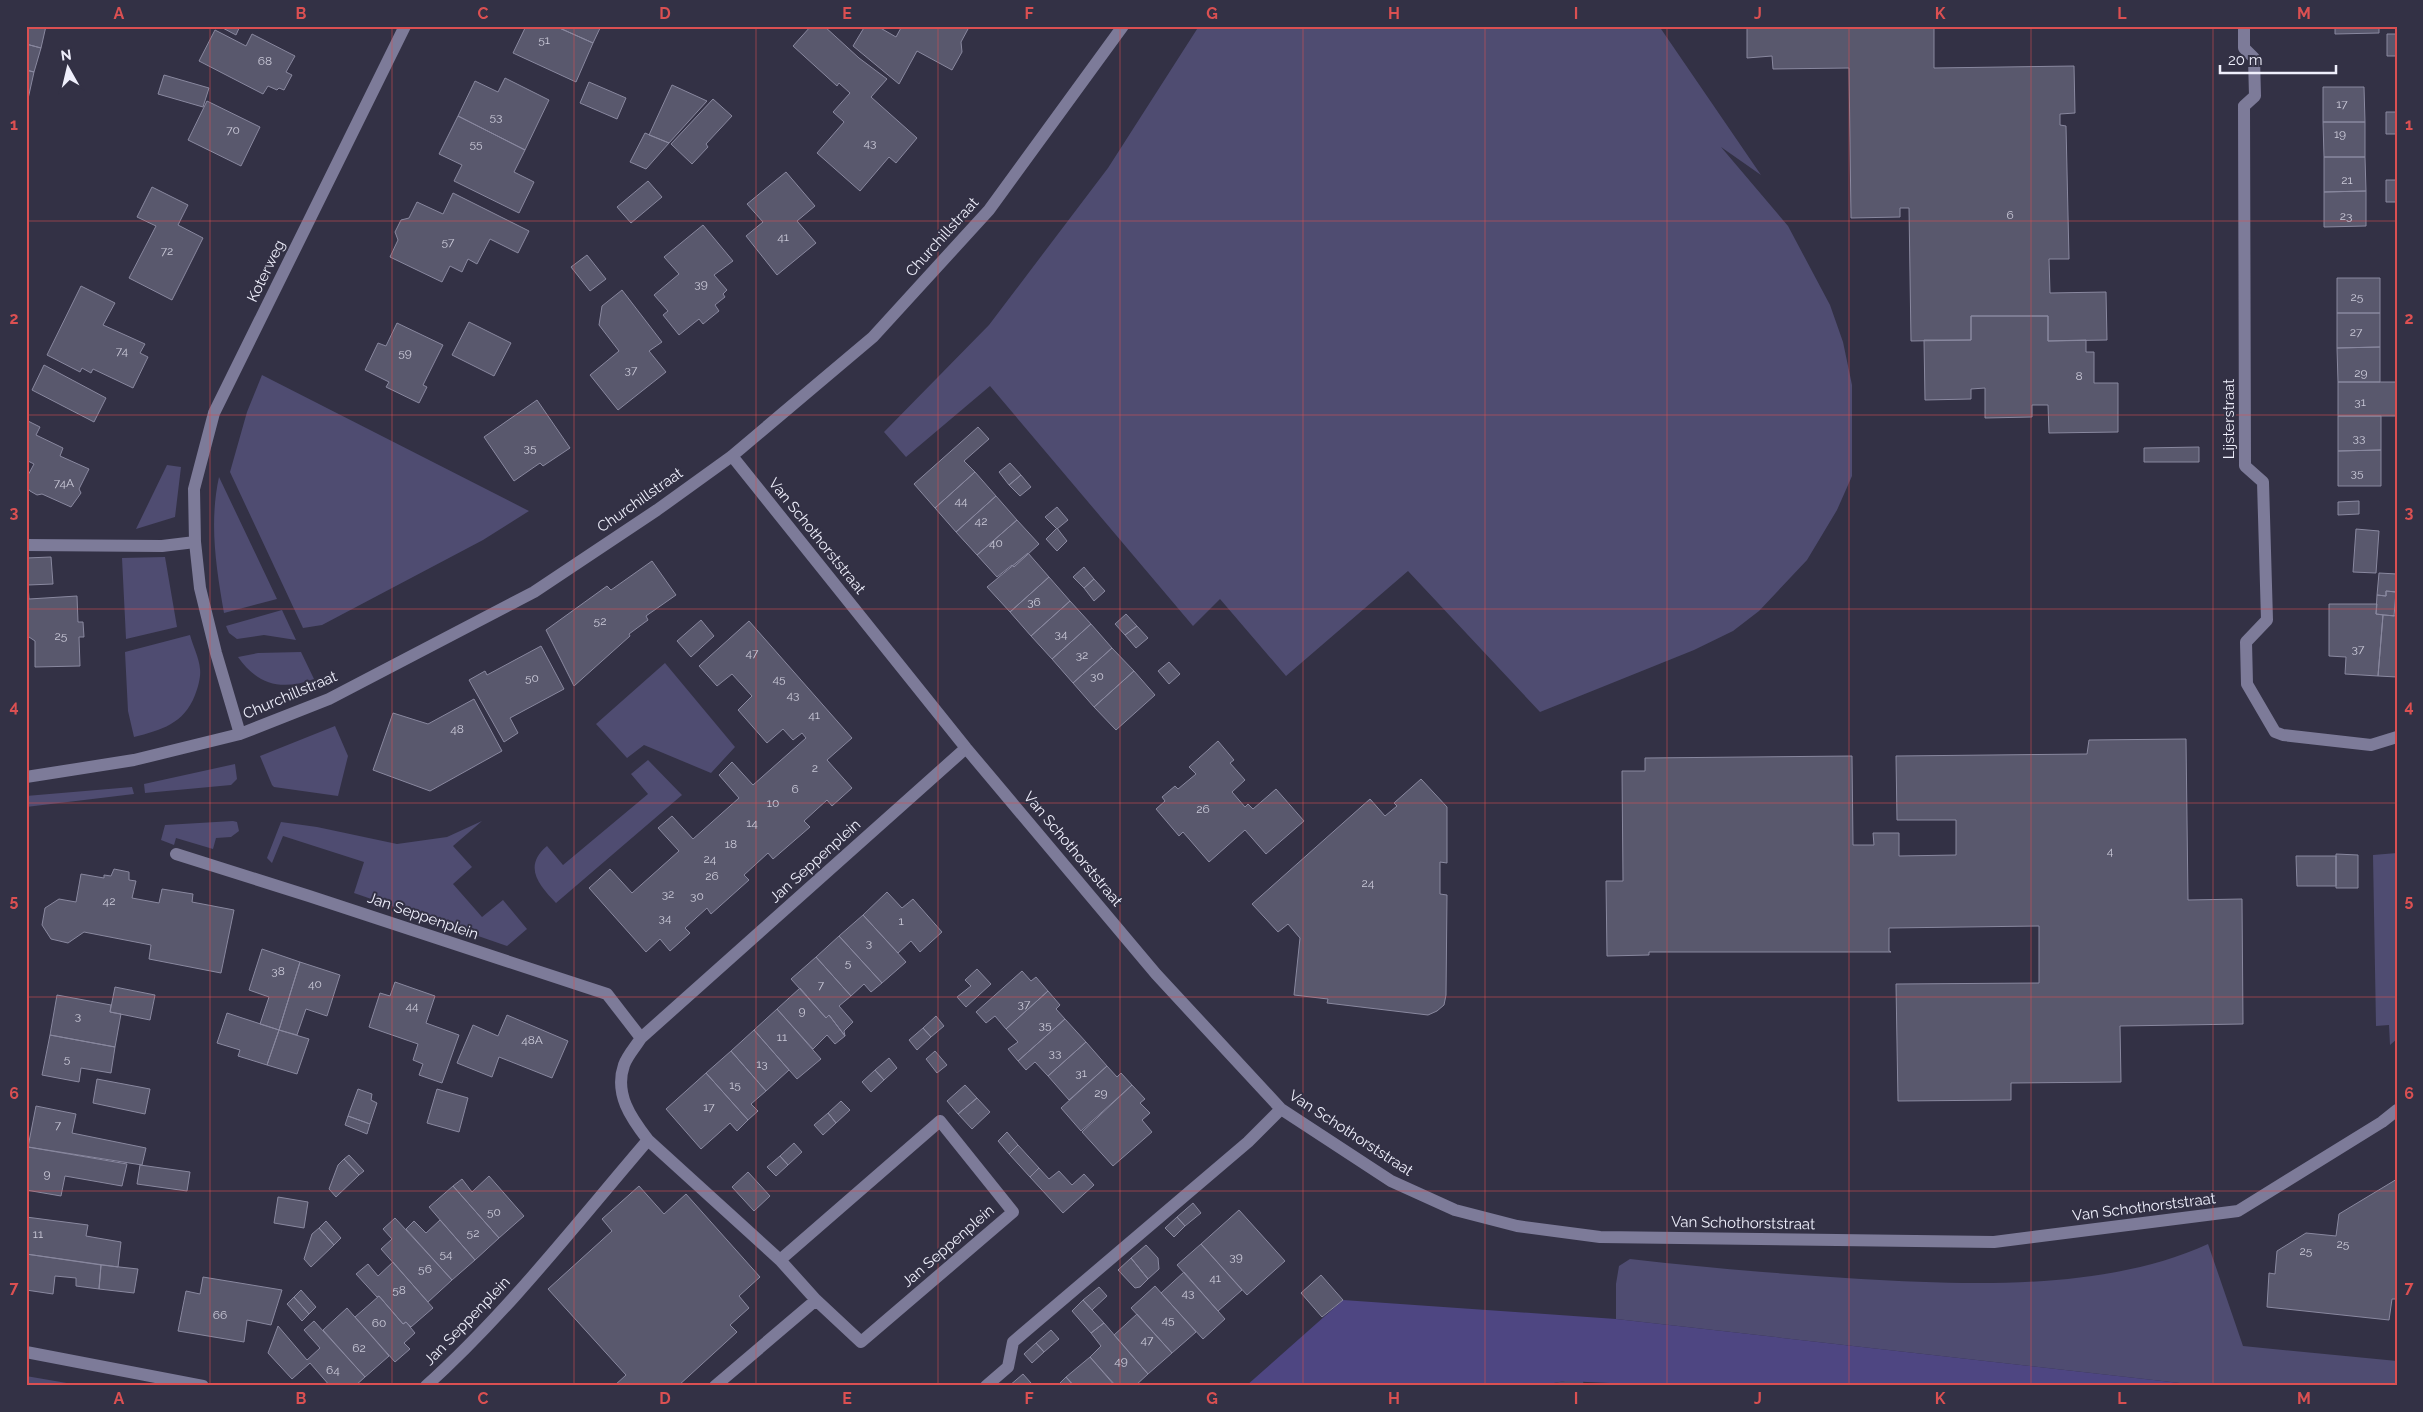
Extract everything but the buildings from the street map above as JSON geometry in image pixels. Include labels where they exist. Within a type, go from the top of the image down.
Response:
[{"type":"street","name":"Koterweg","points":[[240,734],[200,588],[195,542],[194,488],[214,413],[405,26]]},
{"type":"street","name":"Churchillstraat","points":[[26,777],[134,760],[240,734],[329,699],[534,592],[657,510],[732,456],[873,337],[990,210],[1123,26]]},
{"type":"street","name":"Lijsterstraat","points":[[2244,26],[2244,48],[2254,58],[2255,96],[2244,106],[2245,466],[2263,482],[2267,620],[2246,642],[2247,684],[2274,732],[2283,735],[2371,745],[2397,737]]},
{"type":"street","name":"Van Schothorststraat","points":[[732,456],[966,748],[1156,974],[1281,1110],[1391,1181],[1455,1210],[1518,1226],[1600,1237],[1994,1242],[2238,1211],[2382,1122],[2397,1110]]},
{"type":"street","points":[[26,545],[162,546],[195,542]]},
{"type":"street","name":"Jan Seppenplein","points":[[780,1260],[940,1121],[1013,1212],[861,1342],[816,1300],[780,1260],[648,1140],[624,1105],[622,1083],[624,1064],[641,1038],[966,748]]},
{"type":"street","name":"Jan Seppenplein","points":[[176,854],[608,994],[641,1038]]},
{"type":"street","points":[[986,1386],[1008,1367],[1014,1342],[1248,1142],[1281,1110]]},
{"type":"street","name":"Jan Seppenplein","points":[[426,1386],[458,1357],[503,1310],[648,1140]]},
{"type":"street","points":[[715,1386],[816,1300]]},
{"type":"street","points":[[26,1352],[203,1386]]},
{"type":"shaded area","points":[[1199,26],[1659,26],[1761,175],[1721,147],[1788,226],[1830,305],[1843,342],[1852,385],[1852,476],[1837,510],[1807,560],[1759,611],[1733,631],[1694,650],[1540,712],[1408,571],[1286,676],[1220,599],[1193,626],[990,386],[906,457],[884,432],[989,325],[1108,168]]},
{"type":"shaded area","points":[[262,375],[529,511],[483,540],[322,625],[303,628],[230,472],[247,412]]},
{"type":"shaded area","points":[[167,465],[181,467],[175,517],[136,529]]},
{"type":"shaded area","points":[[219,477],[277,599],[224,613],[216,562],[214,528],[214,511]]},
{"type":"shaded area","points":[[165,557],[177,627],[126,639],[122,558]]},
{"type":"shaded area","points":[[282,610],[296,640],[264,635],[237,639],[229,633],[226,626]]},
{"type":"shaded area","points":[[190,635],[198,661],[200,679],[190,705],[185,713],[170,724],[153,732],[134,737],[128,711],[125,652]]},
{"type":"shaded area","points":[[301,652],[314,679],[291,685],[271,683],[262,679],[254,674],[238,657],[258,653]]},
{"type":"shaded area","points":[[665,663],[735,747],[711,773],[644,745],[627,758],[596,724]]},
{"type":"shaded area","points":[[335,726],[348,756],[338,796],[274,787],[272,785],[260,756]]},
{"type":"shaded area","points":[[648,760],[682,795],[556,903],[544,890],[536,876],[536,861],[540,854],[547,846],[563,865],[648,794],[631,774]]},
{"type":"shaded area","points":[[235,764],[237,779],[231,785],[145,793],[144,784]]},
{"type":"shaded area","points":[[132,787],[134,794],[26,807],[26,796]]},
{"type":"shaded area","points":[[482,821],[453,846],[472,867],[453,884],[482,917],[503,900],[527,929],[507,946],[354,893],[364,862],[283,836],[272,863],[267,858],[281,822],[317,827],[397,844],[447,837]]},
{"type":"shaded area","points":[[237,822],[239,831],[231,837],[216,838],[213,849],[176,838],[174,845],[161,840],[165,825]]},
{"type":"shaded area","points":[[2397,853],[2397,1039],[2390,1045],[2389,1025],[2376,1026],[2373,855]]},
{"type":"shaded area","points":[[2208,1244],[2243,1346],[2397,1361],[2397,1386],[2206,1386],[1616,1319],[1616,1284],[1619,1266],[1630,1259],[1832,1277],[1947,1283],[1992,1283],[2082,1277],[2126,1270],[2168,1259]]},
{"type":"shaded area","points":[[1343,1300],[1616,1319],[2206,1386],[1677,1386],[1565,1381],[1537,1386],[1246,1386]]},
{"type":"shaded area","points":[[26,1376],[84,1386],[26,1386]]},
{"type":"shaded area","points":[[1565,1381],[1583,1381],[1584,1386],[1537,1386]]}]
